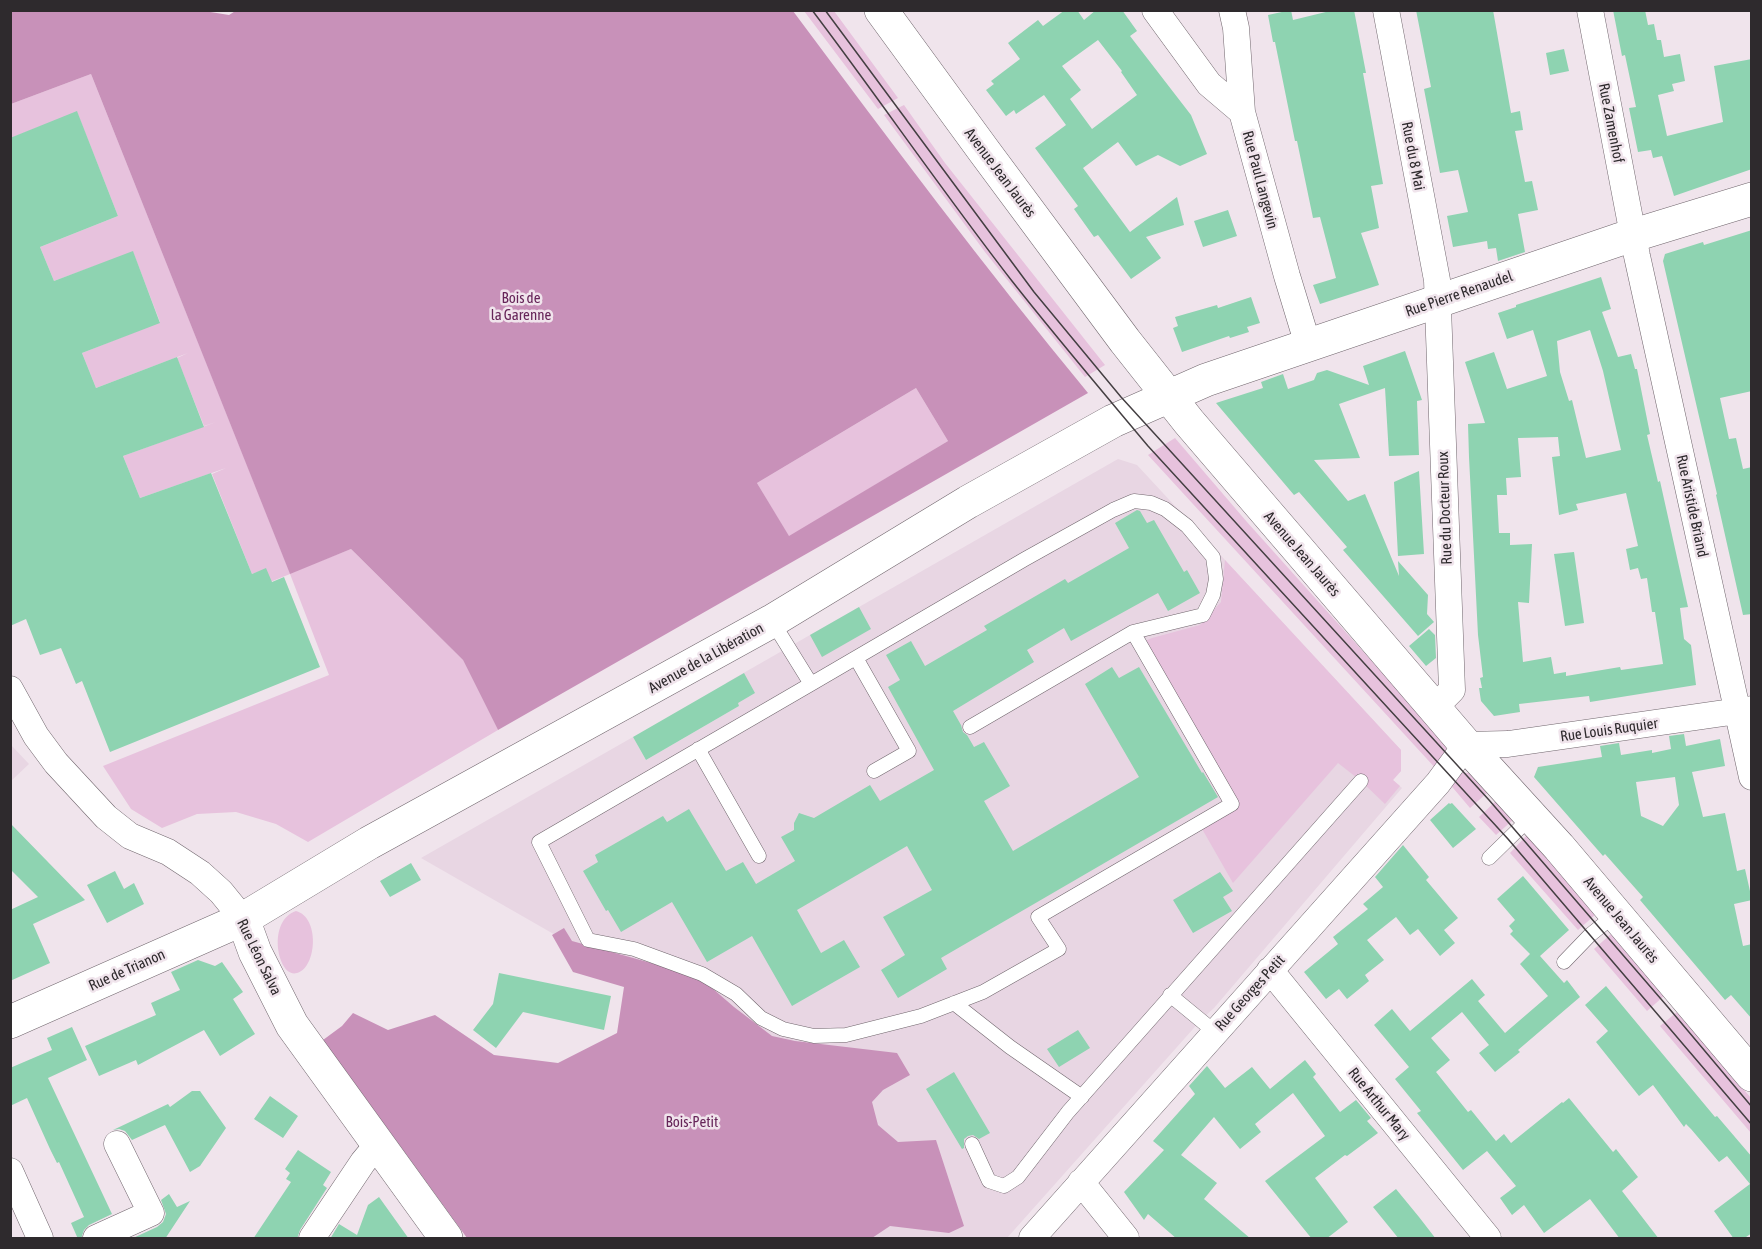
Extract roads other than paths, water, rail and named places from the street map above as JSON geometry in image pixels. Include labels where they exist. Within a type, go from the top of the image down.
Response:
[{"type":"street","name":"Avenue Jean Jaurès","points":[[881,10],[1168,396],[1434,708],[1616,914],[1752,1075]]},
{"type":"street","points":[[1155,10],[1209,84],[1242,112]]},
{"type":"street","name":"Rue Paul Langevin","points":[[1232,10],[1236,28],[1242,112],[1308,345]]},
{"type":"street","name":"Rue du 8 Mai","points":[[1386,10],[1437,280],[1438,302]]},
{"type":"street","name":"Rue Zamenhof","points":[[1590,10],[1633,235]]},
{"type":"street","name":"Rue Pierre Renaudel","points":[[1168,396],[1206,380],[1633,235],[1752,199]]},
{"type":"street","name":"Rue Aristide Briand","points":[[1633,235],[1636,256],[1744,710],[1752,777]]},
{"type":"street","name":"Rue du Docteur Roux","points":[[1434,708],[1452,690],[1438,302]]},
{"type":"street","name":"Avenue de la Libération","points":[[243,919],[352,853],[772,621],[968,502],[1113,421],[1168,396]]},
{"type":"street","name":"Rue Léon Salva","points":[[10,689],[36,736],[56,763],[106,817],[130,836],[168,852],[200,873],[221,892],[243,919],[255,952],[292,1025],[446,1239]]},
{"type":"street","name":"Rue Louis Ruquier","points":[[1466,745],[1508,744],[1744,710]]},
{"type":"street","name":"Rue Georges Petit","points":[[1032,1239],[1438,783],[1466,745]]},
{"type":"street","name":"Rue de Trianon","points":[[10,1022],[243,919]]},
{"type":"street","name":"Rue Arthur Mary","points":[[1270,970],[1488,1239]]},
{"type":"street","points":[[96,1239],[151,1213],[117,1144]]},
{"type":"street","points":[[312,1239],[363,1162],[378,1144]]},
{"type":"street","points":[[10,1171],[40,1239]]},
{"type":"street","points":[[1081,1182],[1126,1239]]},
{"type":"lane","points":[[970,727],[1133,632],[1203,615],[1214,596],[1216,579],[1213,557],[1187,526],[1165,509],[1151,503],[1134,501],[1113,510],[1025,559],[539,842],[588,940],[634,949],[702,974],[736,994],[761,1018],[783,1029],[814,1036],[846,1035],[921,1016],[983,992],[1059,949],[1038,917],[1232,804],[1133,632]]},
{"type":"lane","points":[[772,621],[811,684]]},
{"type":"lane","points":[[856,658],[909,751],[874,771]]},
{"type":"lane","points":[[698,749],[759,856]]},
{"type":"lane","points":[[972,1143],[989,1182],[1004,1186],[1018,1177],[1082,1097],[1170,995],[1361,781]]},
{"type":"lane","points":[[1489,858],[1532,817]]},
{"type":"lane","points":[[1564,962],[1590,935],[1616,914]]},
{"type":"lane","points":[[1170,995],[1215,1032]]},
{"type":"lane","points":[[954,1003],[1010,1047],[1082,1097]]},
{"type":"tram line","points":[[812,10],[1012,281],[1148,446],[1508,839],[1752,1125]]},
{"type":"tram line","points":[[825,10],[1034,292],[1121,397],[1489,800],[1752,1107]]},
{"type":"park label","name":"Bois de la Garenne","points":[[521,306]]},
{"type":"park label","name":"Bois-Petit","points":[[692,1122]]}]
